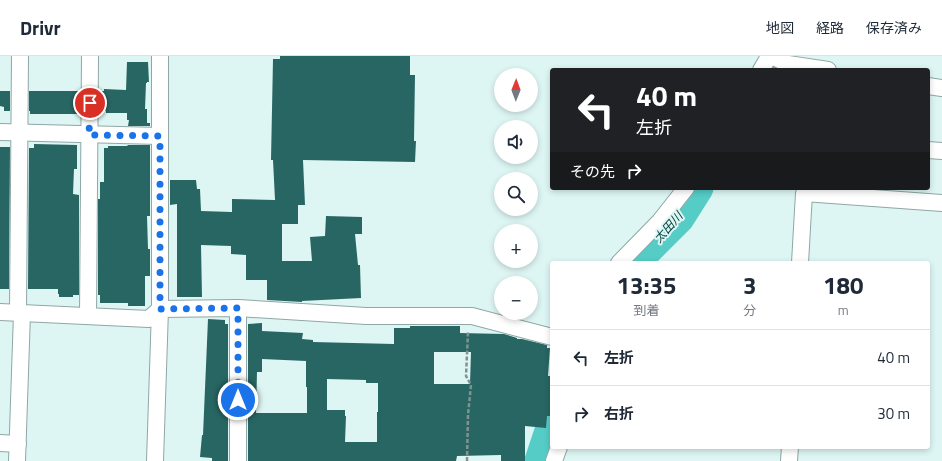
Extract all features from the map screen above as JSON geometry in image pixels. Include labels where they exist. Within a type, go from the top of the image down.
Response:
[{"type":"street","points":[[17,461],[20,313],[20,56]]},
{"type":"street","points":[[88,316],[90,56]]},
{"type":"street","points":[[155,461],[160,309],[160,56]]},
{"type":"street","points":[[762,68],[768,56]]},
{"type":"street","points":[[772,56],[788,64],[815,68]]},
{"type":"street","points":[[930,86],[942,88]]},
{"type":"street","points":[[0,132],[160,136]]},
{"type":"street","points":[[930,150],[942,151]]},
{"type":"street","points":[[621,261],[660,221],[684,190]]},
{"type":"street","points":[[800,261],[804,193],[942,202]]},
{"type":"street","points":[[0,312],[149,318],[160,309],[238,308],[366,316],[472,316],[550,336]]},
{"type":"street","points":[[238,308],[238,461]]},
{"type":"street","points":[[0,443],[18,444]]},
{"type":"street","points":[[554,461],[558,449]]},
{"type":"street","points":[[790,449],[790,461]]},
{"type":"path","points":[[467,461],[468,414],[471,385],[466,376],[468,316]]},
{"type":"building","points":[[280,56],[410,56],[410,75],[415,75],[415,162],[303,160],[305,205],[298,205],[298,224],[282,224],[282,261],[312,261],[310,237],[325,236],[326,216],[362,217],[362,234],[355,234],[358,265],[360,265],[361,298],[302,302],[267,300],[267,280],[246,280],[246,255],[231,254],[231,246],[201,245],[202,297],[177,297],[177,204],[170,205],[170,180],[196,180],[197,189],[200,189],[201,211],[232,212],[232,199],[275,200],[273,160],[271,160],[273,59],[280,59]]},
{"type":"building","points":[[127,62],[148,62],[149,82],[146,83],[145,109],[147,109],[147,123],[150,123],[150,126],[128,126],[129,120],[127,120],[127,113],[106,113],[106,111],[99,111],[99,91],[104,91],[104,89],[126,90]]},
{"type":"building","points":[[0,91],[10,91],[10,111],[4,111],[4,107],[0,106]]},
{"type":"building","points":[[29,91],[80,91],[79,114],[30,114]]},
{"type":"building","points":[[34,144],[77,145],[77,169],[74,169],[73,194],[79,195],[79,295],[73,295],[73,297],[59,297],[58,289],[28,289],[29,148],[34,148]]},
{"type":"building","points":[[150,145],[150,216],[147,216],[148,249],[150,249],[150,276],[145,276],[145,306],[128,306],[128,303],[100,303],[100,295],[98,295],[98,199],[100,199],[100,182],[104,182],[104,148],[108,148],[108,146]]},
{"type":"building","points":[[0,147],[10,147],[9,289],[0,289]]},
{"type":"building","points":[[208,319],[225,320],[225,324],[228,324],[228,461],[212,461],[212,458],[200,457],[203,435]]},
{"type":"building","points":[[262,323],[262,331],[303,333],[302,339],[313,340],[313,342],[394,344],[394,328],[410,328],[410,326],[460,326],[460,333],[504,334],[517,339],[547,345],[547,348],[550,348],[548,376],[550,376],[550,416],[547,416],[546,428],[525,426],[525,461],[501,461],[501,455],[457,456],[456,461],[248,461],[248,324]],"holes":[[[434,352],[471,352],[470,384],[434,384]],[[262,359],[306,361],[307,413],[256,413],[257,372],[262,372]],[[327,379],[366,380],[366,383],[378,383],[377,442],[345,442],[345,410],[327,410]]]},
{"type":"waterway","name":"太田川","points":[[773,68],[777,56]]},
{"type":"waterway","name":"太田川","points":[[636,261],[679,218],[697,190]]},
{"type":"waterway","name":"太田川","points":[[540,461],[550,431]]},
{"type":"route","points":[[90,103],[89,135],[160,136],[160,309],[238,308],[238,400]]}]
